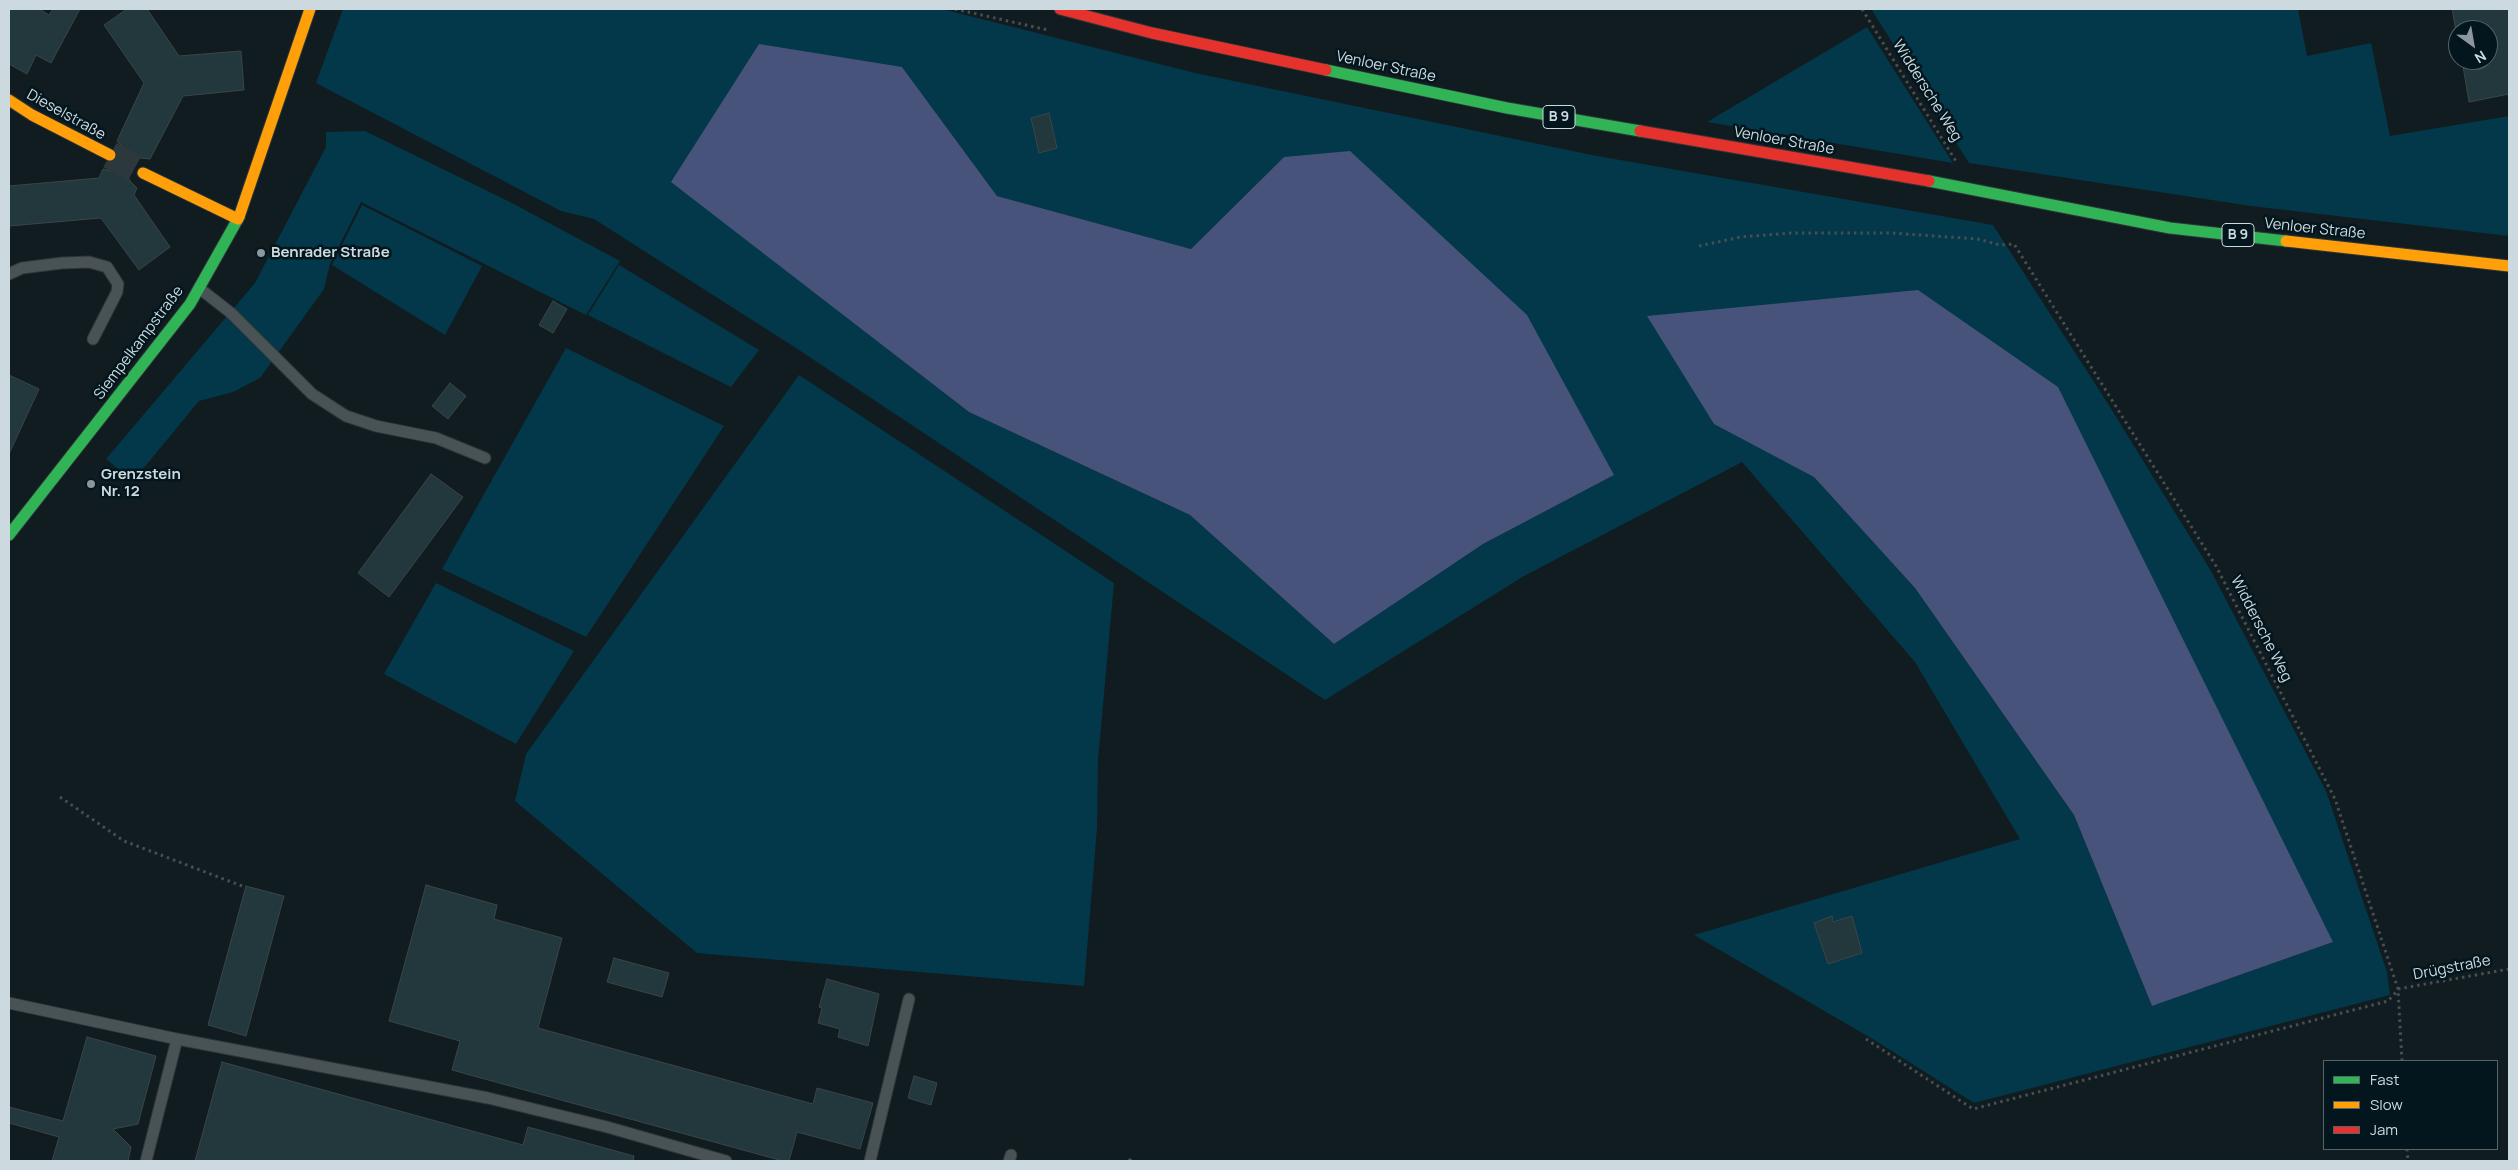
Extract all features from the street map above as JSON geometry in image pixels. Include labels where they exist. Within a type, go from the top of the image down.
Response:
[{"type":"main road","name":"Siempelkampstraße","points":[[9,534],[190,304],[238,219],[310,9]]},
{"type":"main road","name":"Venloer Straße","points":[[1060,9],[1152,33],[1507,108],[1968,188],[2170,228],[2509,266]]},
{"type":"main road","name":"Dieselstraße","points":[[9,100],[32,115],[110,155]]},
{"type":"main road","points":[[143,173],[238,219]]},
{"type":"lane","points":[[9,274],[22,268],[62,263],[89,262],[107,267],[118,284],[117,292],[92,339]]},
{"type":"lane","points":[[199,288],[230,313],[312,394],[346,416],[376,426],[436,438],[485,458]]},
{"type":"lane","points":[[870,1161],[909,999]]},
{"type":"lane","points":[[9,1003],[177,1039],[488,1098],[607,1127],[726,1161]]},
{"type":"lane","points":[[146,1161],[177,1039]]},
{"type":"path","points":[[955,9],[1052,32]]},
{"type":"path","name":"Widdersche Weg","points":[[1862,9],[1954,155],[1968,188]]},
{"type":"path","name":"Widdersche Weg","points":[[1699,246],[1741,237],[1791,233],[1891,233],[1978,238],[2000,245],[2014,244],[2216,566],[2335,799],[2398,990],[2402,1060]]},
{"type":"path","points":[[60,797],[124,842],[242,886]]},
{"type":"path","name":"Drügstraße","points":[[2398,990],[2509,968]]},
{"type":"path","points":[[1866,1039],[1973,1108],[2388,1001],[2398,990]]},
{"type":"shaded area","points":[[343,9],[942,9],[1195,73],[1597,156],[1993,225],[2110,407],[2211,571],[2326,791],[2387,972],[2390,995],[1974,1103],[1876,1041],[1694,935],[2020,839],[1915,662],[1742,462],[1524,576],[1325,700],[796,348],[594,219],[561,211],[316,83]],"holes":[[[902,67],[997,196],[1191,249],[1284,157],[1614,475],[1483,544],[1334,644],[1190,515],[969,412],[672,181]],[[1814,477],[2333,942],[2152,1006],[2074,815],[1915,588]]]},
{"type":"shaded area","points":[[1871,9],[2298,9],[2307,56],[2371,43],[2390,136],[2509,116],[2509,236],[2251,206],[1969,163]]},
{"type":"shaded area","points":[[1867,27],[1953,163],[1707,122]]},
{"type":"shaded area","points":[[759,44],[902,67],[997,196],[1191,249],[1284,157],[1350,151],[1527,315],[1614,475],[1483,544],[1334,644],[1190,515],[969,412],[671,182]]},
{"type":"shaded area","points":[[365,131],[510,202],[620,261],[586,315],[361,202],[330,264],[324,289],[260,378],[233,392],[199,401],[133,481],[106,459],[255,283],[326,147],[326,132]]},
{"type":"shaded area","points":[[362,205],[482,266],[445,335],[332,265]]},
{"type":"shaded area","points":[[619,265],[759,350],[731,387],[588,315]]},
{"type":"shaded area","points":[[1918,290],[2058,387],[2333,942],[2152,1006],[2074,815],[1915,588],[1814,477],[1714,424],[1647,316]]},
{"type":"shaded area","points":[[566,348],[724,426],[586,637],[442,569]]},
{"type":"shaded area","points":[[799,375],[1114,583],[1098,760],[1097,828],[1084,986],[697,953],[515,801],[526,754]]},
{"type":"shaded area","points":[[436,583],[574,651],[516,744],[384,674]]},
{"type":"building","points":[[9,9],[39,9],[49,15],[53,9],[80,9],[51,63],[36,55],[27,74],[9,64]]},
{"type":"building","points":[[127,9],[147,9],[179,56],[241,51],[244,90],[183,96],[150,159],[141,158],[135,160],[129,166],[127,174],[130,181],[137,188],[134,195],[170,247],[139,270],[101,218],[9,226],[9,186],[99,178],[103,169],[111,171],[124,163],[126,155],[123,147],[117,141],[144,83],[104,25]]},
{"type":"building","points":[[2452,9],[2509,9],[2509,94],[2469,102],[2464,70],[2498,70],[2498,20],[2454,20]]},
{"type":"building","points":[[1049,113],[1057,148],[1039,153],[1031,118]]},
{"type":"building","points":[[553,301],[567,309],[553,333],[539,325]]},
{"type":"building","points":[[9,375],[39,389],[9,454]]},
{"type":"building","points":[[450,383],[466,396],[448,419],[432,406]]},
{"type":"building","points":[[431,474],[463,497],[389,597],[358,573]]},
{"type":"building","points":[[426,885],[497,905],[494,919],[562,938],[538,1028],[813,1104],[817,1088],[873,1103],[860,1149],[797,1132],[789,1161],[783,1161],[452,1070],[460,1041],[389,1021]]},
{"type":"building","points":[[246,886],[284,896],[246,1036],[208,1025]]},
{"type":"building","points":[[1832,916],[1833,922],[1852,916],[1862,953],[1828,964],[1814,923]]},
{"type":"building","points":[[614,958],[669,973],[662,997],[607,982]]},
{"type":"building","points":[[827,979],[879,994],[868,1046],[838,1037],[840,1029],[818,1023],[822,1008],[819,1007]]},
{"type":"building","points":[[87,1037],[156,1056],[138,1124],[113,1129],[131,1147],[128,1161],[52,1161],[59,1137],[9,1123],[9,1107],[63,1121]]},
{"type":"building","points":[[222,1062],[523,1145],[528,1127],[634,1156],[633,1161],[195,1161]]},
{"type":"building","points":[[914,1076],[937,1083],[931,1105],[908,1098]]},
{"type":"tunnel","points":[[110,155],[143,173]]},
{"type":"traffic: fast","points":[[1326,70],[1507,108],[1640,131]]},
{"type":"traffic: fast","points":[[1929,181],[2170,228],[2286,241]]},
{"type":"traffic: fast","points":[[9,535],[190,304],[239,217]]},
{"type":"traffic: slow","points":[[239,217],[310,9]]},
{"type":"traffic: slow","points":[[9,100],[32,115],[110,155]]},
{"type":"traffic: slow","points":[[143,173],[238,219]]},
{"type":"traffic: slow","points":[[2286,241],[2509,266]]},
{"type":"traffic: jam","points":[[1060,9],[1152,33],[1326,70]]},
{"type":"traffic: jam","points":[[1640,131],[1929,181]]},
{"type":"place","name":"Benrader Straße","points":[[261,253]]},
{"type":"place","name":"Grenzstein Nr. 12","points":[[91,484]]}]
